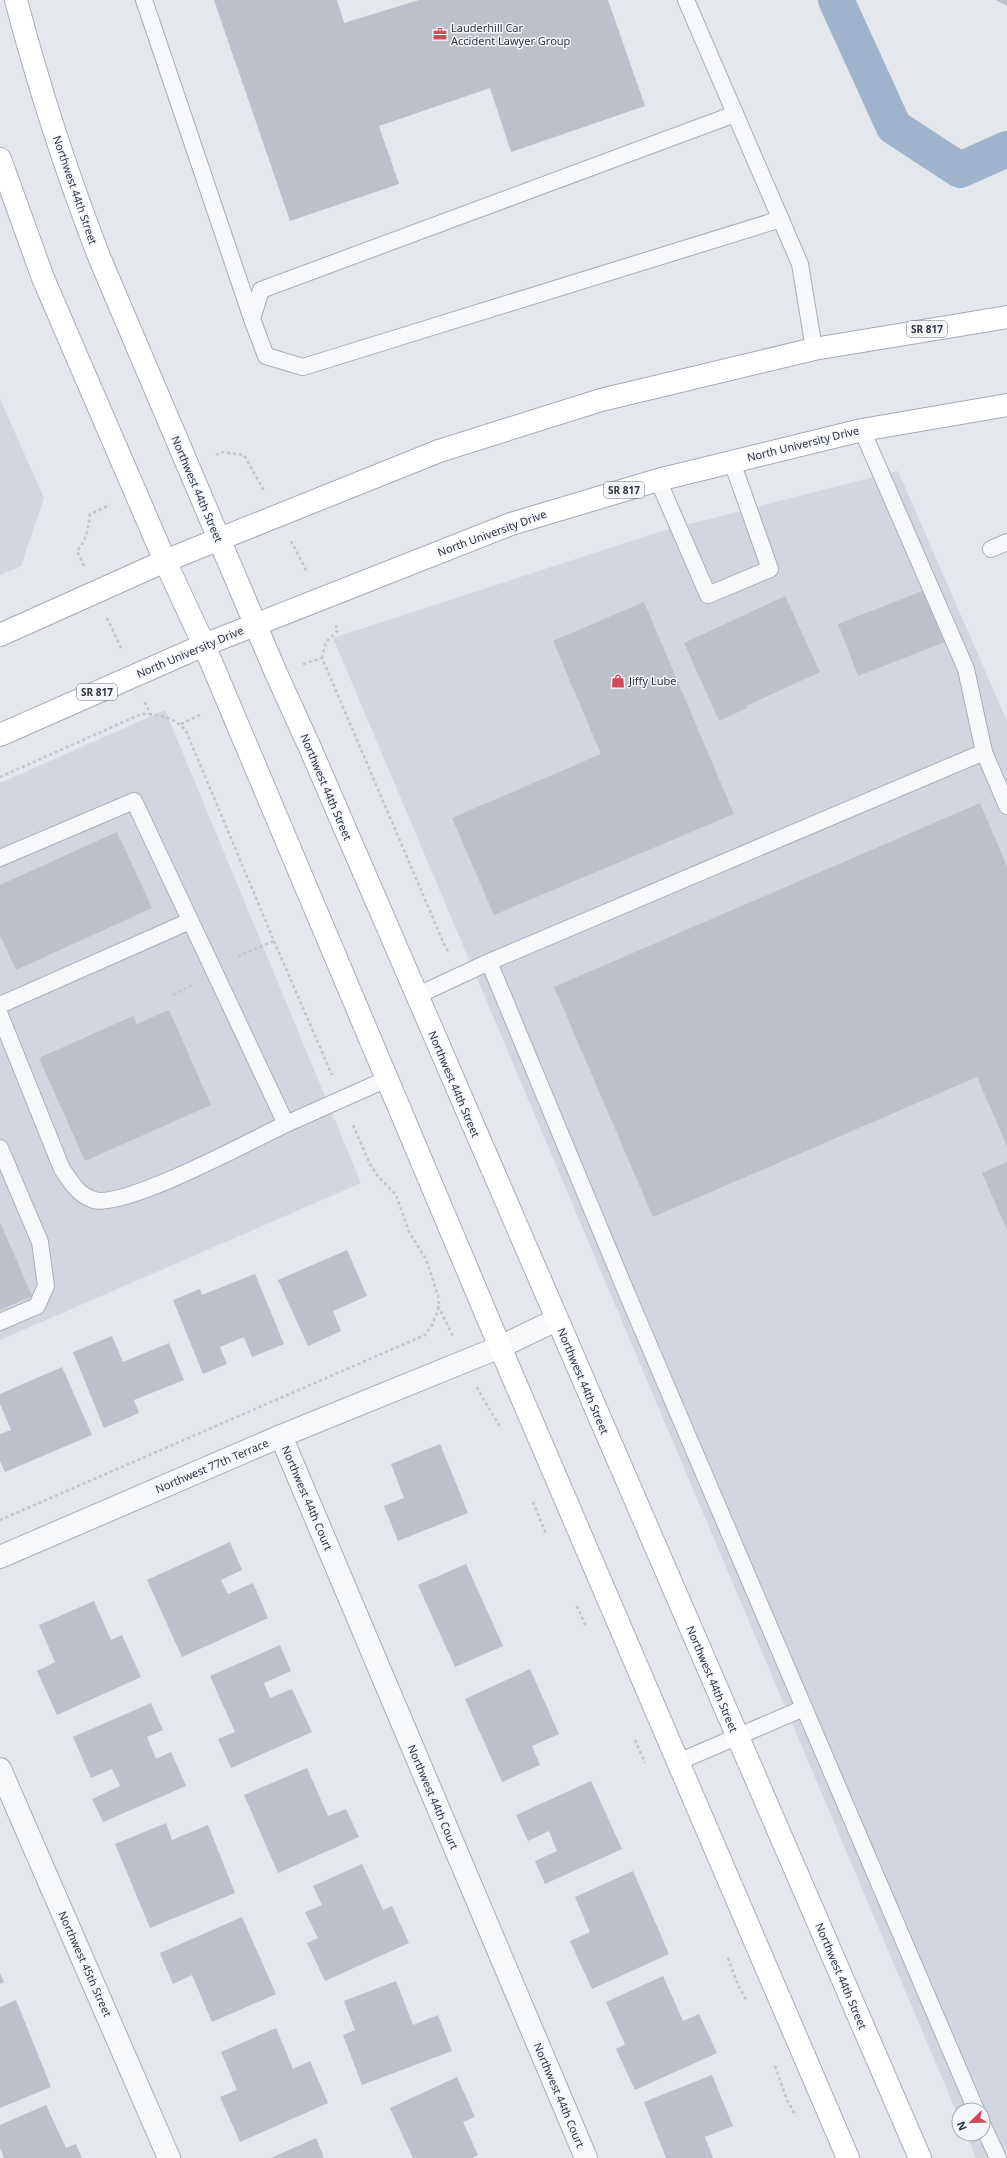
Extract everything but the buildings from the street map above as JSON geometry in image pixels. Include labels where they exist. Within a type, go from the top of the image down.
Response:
[{"type":"street","name":"Northwest 44th Street","points":[[16,0],[38,83],[77,200],[100,259],[276,673],[311,750],[556,1320],[920,2158]]},
{"type":"street","points":[[0,159],[43,278],[165,561],[228,701],[500,1346],[848,2158]]},
{"type":"street","name":"SR 817","points":[[0,635],[165,561],[439,451],[601,400],[814,350],[1007,317]]},
{"type":"street","name":"North University Drive","points":[[0,735],[204,645],[511,524],[658,480],[862,430],[1007,405]]},
{"type":"street","name":"Northwest 77th Terrace","points":[[0,1557],[281,1436],[500,1346],[556,1320]]},
{"type":"street","name":"Northwest 44th Court","points":[[281,1436],[586,2158]]},
{"type":"street","name":"Northwest 45th Street","points":[[0,1770],[169,2158]]},
{"type":"lane","points":[[144,0],[252,319],[266,356],[303,367],[781,219]]},
{"type":"lane","points":[[686,0],[800,264],[814,350]]},
{"type":"lane","points":[[252,319],[261,290],[735,114]]},
{"type":"lane","points":[[862,430],[966,669],[984,752],[1007,806]]},
{"type":"lane","points":[[658,480],[708,595],[770,569],[732,462]]},
{"type":"lane","points":[[991,549],[1007,542]]},
{"type":"lane","points":[[416,996],[489,962],[984,752]]},
{"type":"lane","points":[[0,858],[134,802],[286,1124]]},
{"type":"lane","points":[[0,1005],[190,921]]},
{"type":"lane","points":[[489,962],[625,1289],[973,2102]]},
{"type":"lane","points":[[0,1016],[62,1169],[76,1190],[95,1200],[116,1200],[153,1187],[342,1098],[387,1079]]},
{"type":"lane","points":[[0,1148],[40,1242],[46,1286],[37,1306],[0,1322]]},
{"type":"lane","points":[[678,1762],[738,1738],[804,1708]]},
{"type":"lane","points":[[990,2142],[998,2158]]},
{"type":"path","points":[[276,673],[322,658],[444,944],[463,974]]},
{"type":"path","points":[[0,1520],[425,1335],[434,1320],[439,1299],[426,1260],[409,1232],[396,1196],[370,1164],[274,941],[186,730],[181,724],[228,701]]},
{"type":"path","points":[[0,777],[130,719],[142,714],[150,714]]},
{"type":"path","points":[[173,995],[214,972],[230,960],[274,941]]},
{"type":"shaded area","points":[[0,399],[44,498],[21,566],[0,575]]},
{"type":"shaded area","points":[[898,471],[1007,721],[1007,2158],[976,2158],[969,2142],[991,2142],[991,2102],[952,2102],[333,638],[662,531]]},
{"type":"shaded area","points":[[165,710],[361,1183],[0,1340],[0,783]]},
{"type":"waterway","points":[[836,0],[894,127],[960,170],[1007,149]]},
{"type":"place","name":"Lauderhill Car Accident Lawyer Group","points":[[440,34]]},
{"type":"place","name":"Jiffy Lube","points":[[618,681]]}]
